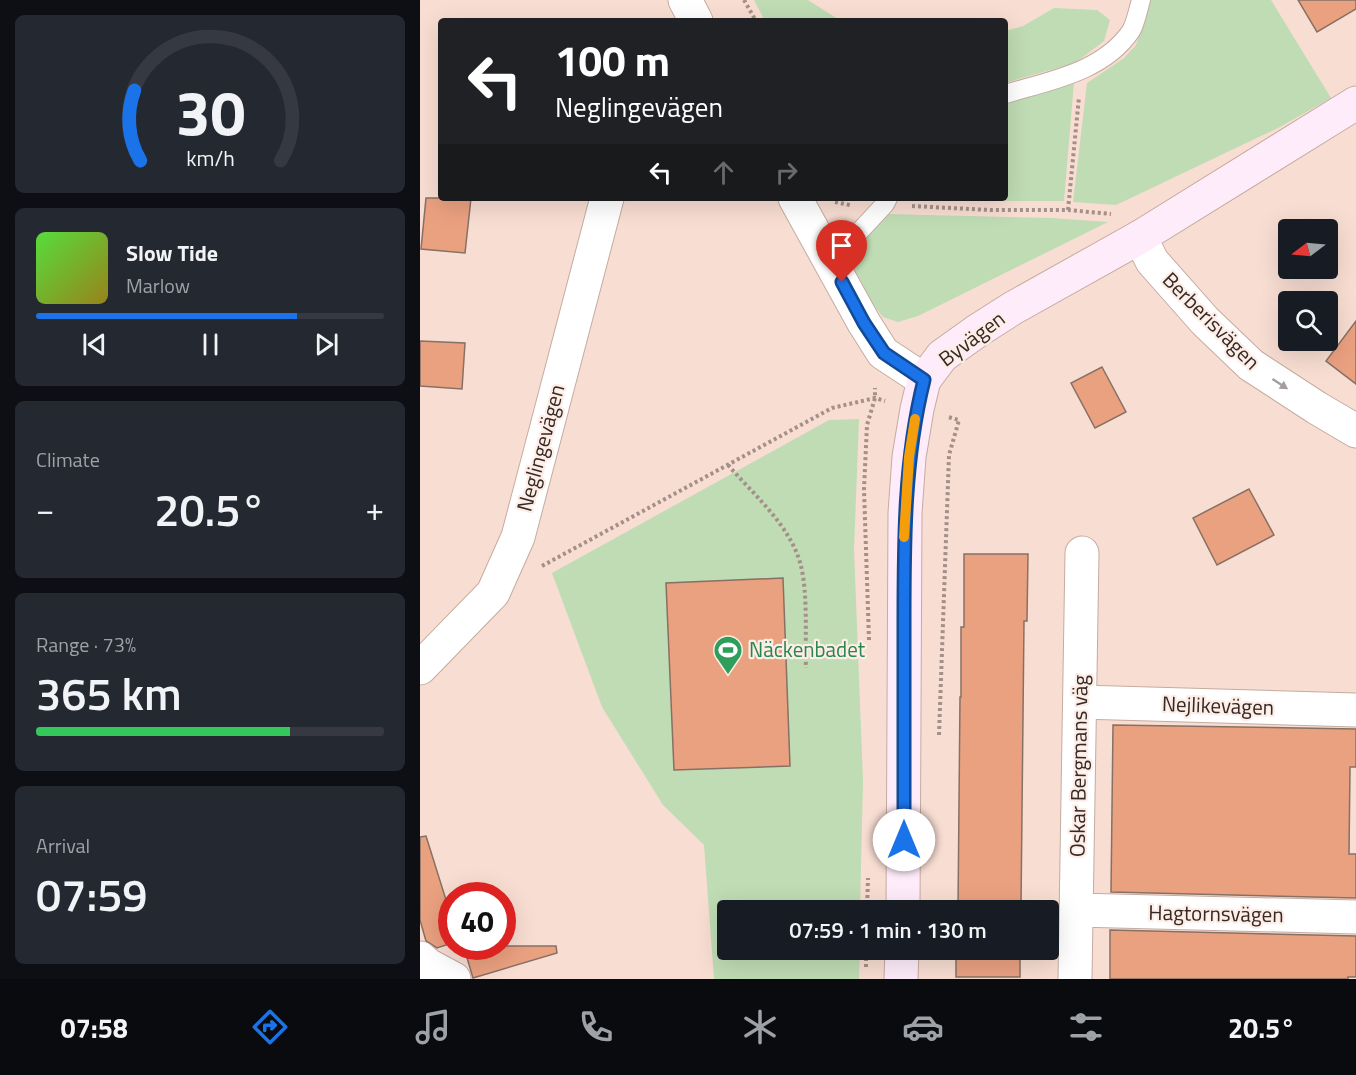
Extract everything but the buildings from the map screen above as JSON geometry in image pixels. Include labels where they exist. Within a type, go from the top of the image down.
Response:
[{"type":"street","points":[[685,0],[694,18]]},
{"type":"street","name":"Byvägen","points":[[903,900],[904,513],[916,409],[924,380],[942,356],[977,331],[1140,237],[1356,103]]},
{"type":"street","name":"Neglingevägen","points":[[420,668],[494,592],[518,537],[606,201]]},
{"type":"street","points":[[797,201],[864,323],[884,353],[924,380]]},
{"type":"street","name":"Berberisvägen","points":[[1140,237],[1152,261],[1205,321],[1251,365],[1356,431]]},
{"type":"street","name":"Oskar Bergmans väg","points":[[1075,979],[1082,553]]},
{"type":"street","name":"Nejlikevägen","points":[[1080,702],[1356,710]]},
{"type":"street","name":"Hagtornsvägen","points":[[1077,910],[1356,917]]},
{"type":"street","points":[[420,958],[454,979]]},
{"type":"street","points":[[901,979],[902,960]]},
{"type":"lane","points":[[1008,93],[1081,71],[1099,61],[1131,30],[1141,0]]},
{"type":"lane","points":[[831,262],[887,201]]},
{"type":"path","points":[[744,0],[754,18]]},
{"type":"path","points":[[1068,210],[1081,71]]},
{"type":"path","points":[[830,201],[846,206],[887,201],[955,209],[1131,213],[1140,237]]},
{"type":"path","points":[[869,641],[864,489],[867,425],[875,398],[875,382]]},
{"type":"path","points":[[494,592],[832,408],[875,398]]},
{"type":"path","points":[[728,465],[779,523],[801,564],[804,582],[806,668]]},
{"type":"path","points":[[867,900],[868,877]]},
{"type":"green space","points":[[754,0],[808,0],[836,18],[763,18]]},
{"type":"green space","points":[[1150,0],[1271,0],[1331,98],[1280,127],[1116,205],[1073,202],[1087,83],[1124,58],[1136,45]]},
{"type":"green space","points":[[1054,8],[1097,10],[1110,20],[1104,41],[1075,63],[1008,82],[1008,30],[1023,26]]},
{"type":"green space","points":[[1074,82],[1064,201],[1008,201],[1008,101]]},
{"type":"green space","points":[[887,214],[1051,218],[1108,222],[918,316],[898,322],[883,317],[856,283],[854,271],[858,250],[869,233]]},
{"type":"green space","points":[[859,419],[854,550],[863,780],[860,900],[717,900],[717,960],[860,960],[859,979],[714,979],[704,845],[663,805],[602,707],[552,573],[829,420]]},
{"type":"slow traffic","points":[[904,537],[909,457],[915,419]]},
{"type":"place","name":"Näckenbadet","points":[[728,676]]},
{"type":"route","points":[[842,282],[864,323],[884,353],[924,380],[916,409],[904,513],[904,840]]}]
